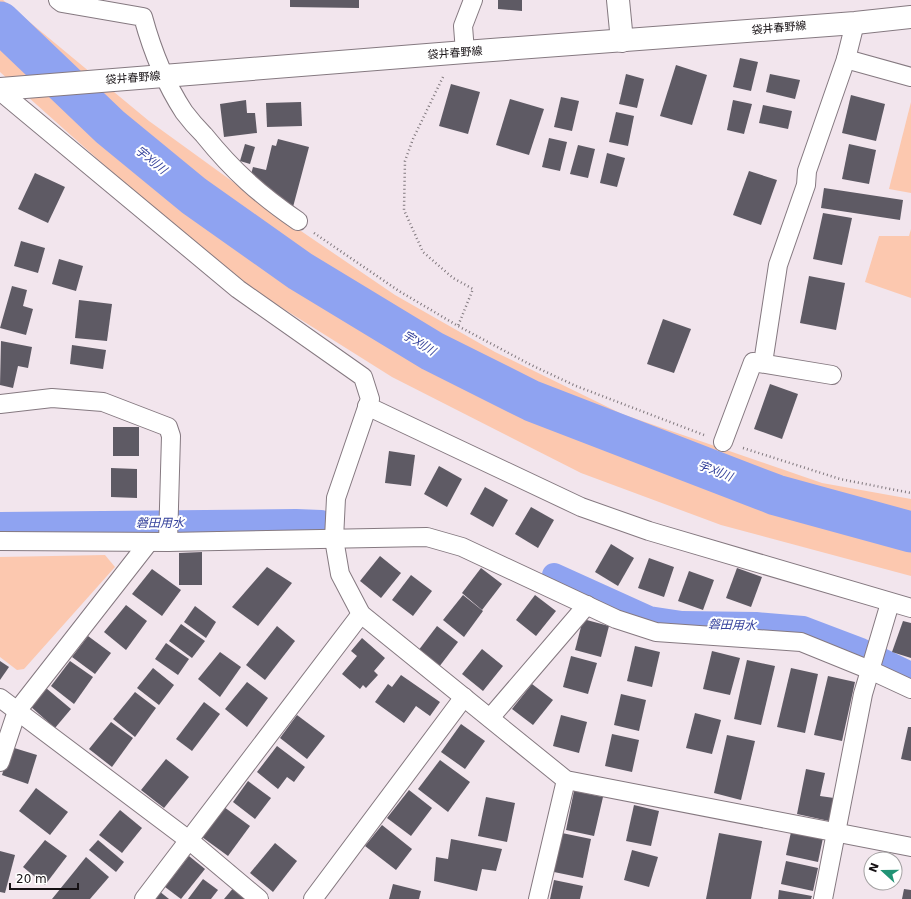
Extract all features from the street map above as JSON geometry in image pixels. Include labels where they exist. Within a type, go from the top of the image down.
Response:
[{"type":"main road","points":[[618,0],[622,41]]},
{"type":"main road","name":"袋井春野線","points":[[0,90],[131,78],[855,23],[911,17]]},
{"type":"street","points":[[58,0],[62,3],[143,17],[150,42],[164,76],[184,112],[212,146],[262,196],[298,221]]},
{"type":"street","points":[[465,52],[463,26],[473,0]]},
{"type":"street","points":[[763,363],[778,265],[806,185],[807,171],[846,59],[855,23]]},
{"type":"street","points":[[846,59],[911,77]]},
{"type":"street","points":[[0,90],[238,289],[364,377],[370,399],[336,498],[334,539],[340,574],[361,614],[566,780],[911,847]]},
{"type":"street","points":[[723,442],[753,362],[832,375]]},
{"type":"street","points":[[0,404],[52,398],[103,402],[168,427],[171,436],[169,530]]},
{"type":"street","points":[[367,406],[581,507],[648,531],[911,608]]},
{"type":"street","points":[[0,762],[17,711],[149,542],[169,530],[334,539],[427,537],[462,546],[616,619],[656,632],[801,642],[870,670],[911,690]]},
{"type":"street","points":[[0,542],[149,542]]},
{"type":"street","points":[[823,899],[863,694],[890,603]]},
{"type":"street","points":[[490,718],[586,605]]},
{"type":"street","points":[[144,899],[190,841],[361,614]]},
{"type":"street","points":[[313,899],[464,697]]},
{"type":"street","points":[[0,698],[190,841],[259,899]]},
{"type":"street","points":[[538,899],[566,780]]},
{"type":"path","points":[[444,74],[405,161],[404,210],[423,252],[453,278],[473,289],[458,326]]},
{"type":"path","points":[[298,221],[398,291],[458,326],[531,365],[576,386],[723,442],[840,480],[911,493]]},
{"type":"shaded area","points":[[0,0],[3,0],[149,121],[298,229],[395,295],[495,352],[622,414],[822,483],[911,499],[911,576],[721,525],[581,473],[392,377],[222,270],[0,72]]},
{"type":"shaded area","points":[[911,102],[911,193],[889,189]]},
{"type":"shaded area","points":[[911,229],[911,298],[865,282],[879,236],[909,236]]},
{"type":"shaded area","points":[[105,555],[115,567],[24,669],[17,670],[0,657],[0,557]]},
{"type":"building","points":[[290,0],[359,0],[359,8],[290,7]]},
{"type":"building","points":[[498,0],[522,0],[522,11],[498,9]]},
{"type":"building","points":[[740,58],[758,62],[751,91],[733,87]]},
{"type":"building","points":[[676,65],[707,75],[692,125],[660,116]]},
{"type":"building","points":[[626,74],[644,79],[637,108],[619,104]]},
{"type":"building","points":[[770,74],[800,80],[795,99],[766,92]]},
{"type":"building","points":[[451,84],[480,92],[468,134],[439,126]]},
{"type":"building","points":[[851,95],[885,104],[876,141],[842,133]]},
{"type":"building","points":[[561,97],[579,101],[572,131],[554,127]]},
{"type":"building","points":[[510,99],[544,109],[529,155],[496,145]]},
{"type":"building","points":[[246,100],[247,113],[255,113],[257,133],[224,137],[220,104]]},
{"type":"building","points":[[733,100],[752,104],[744,134],[727,130]]},
{"type":"building","points":[[301,102],[302,126],[267,127],[266,103]]},
{"type":"building","points":[[763,105],[792,111],[788,129],[759,123]]},
{"type":"building","points":[[616,112],[634,116],[628,146],[609,142]]},
{"type":"building","points":[[549,138],[567,142],[560,171],[542,167]]},
{"type":"building","points":[[278,139],[309,147],[293,207],[250,178],[253,167],[266,170],[272,145],[276,146]]},
{"type":"building","points":[[245,144],[255,147],[250,164],[240,161]]},
{"type":"building","points":[[849,144],[876,150],[869,184],[842,179]]},
{"type":"building","points":[[578,145],[595,149],[588,178],[570,174]]},
{"type":"building","points":[[607,153],[625,158],[617,187],[600,183]]},
{"type":"building","points":[[749,171],[777,180],[761,225],[733,215]]},
{"type":"building","points":[[35,173],[65,187],[48,223],[18,209]]},
{"type":"building","points":[[824,188],[903,200],[900,220],[821,208]]},
{"type":"building","points":[[823,213],[852,218],[842,265],[813,259]]},
{"type":"building","points":[[21,241],[45,248],[38,273],[14,266]]},
{"type":"building","points":[[59,259],[83,266],[76,291],[52,284]]},
{"type":"building","points":[[809,276],[845,283],[836,330],[800,323]]},
{"type":"building","points":[[12,286],[27,290],[23,306],[33,309],[26,335],[0,328]]},
{"type":"building","points":[[79,300],[112,304],[107,341],[75,338]]},
{"type":"building","points":[[663,319],[691,329],[674,373],[647,364]]},
{"type":"building","points":[[1,341],[32,347],[28,368],[18,366],[13,388],[0,385]]},
{"type":"building","points":[[72,345],[106,350],[103,369],[70,364]]},
{"type":"building","points":[[770,384],[798,394],[782,439],[754,429]]},
{"type":"building","points":[[113,427],[139,427],[139,456],[113,456]]},
{"type":"building","points":[[389,451],[415,455],[411,486],[385,483]]},
{"type":"building","points":[[439,466],[462,479],[447,507],[424,494]]},
{"type":"building","points":[[111,468],[137,469],[137,498],[111,497]]},
{"type":"building","points":[[485,487],[508,500],[493,527],[470,514]]},
{"type":"building","points":[[531,507],[554,520],[538,548],[515,534]]},
{"type":"building","points":[[611,544],[634,558],[618,586],[595,572]]},
{"type":"building","points":[[202,552],[202,585],[179,585],[179,553]]},
{"type":"building","points":[[380,556],[401,573],[381,598],[360,581]]},
{"type":"building","points":[[649,558],[674,567],[664,597],[638,588]]},
{"type":"building","points":[[267,567],[292,583],[258,626],[232,607]]},
{"type":"building","points":[[481,568],[502,584],[482,610],[462,593]]},
{"type":"building","points":[[737,568],[762,577],[751,607],[726,598]]},
{"type":"building","points":[[152,569],[181,590],[162,616],[132,594]]},
{"type":"building","points":[[689,571],[714,580],[703,610],[678,601]]},
{"type":"building","points":[[411,575],[432,591],[413,616],[392,600]]},
{"type":"building","points":[[463,595],[483,611],[464,637],[443,620]]},
{"type":"building","points":[[535,595],[556,611],[536,636],[516,620]]},
{"type":"building","points":[[126,605],[147,621],[126,650],[104,632]]},
{"type":"building","points":[[195,606],[216,622],[206,638],[184,622]]},
{"type":"building","points":[[583,619],[609,626],[601,657],[575,650]]},
{"type":"building","points":[[903,621],[911,623],[911,658],[892,652]]},
{"type":"building","points":[[181,624],[205,641],[192,658],[169,641]]},
{"type":"building","points":[[277,626],[295,641],[265,680],[246,665]]},
{"type":"building","points":[[437,626],[458,642],[439,667],[418,651]]},
{"type":"building","points":[[88,636],[111,653],[95,674],[72,657]]},
{"type":"building","points":[[362,638],[385,658],[374,671],[378,675],[366,688],[363,685],[360,689],[342,674],[357,656],[351,651]]},
{"type":"building","points":[[166,643],[189,659],[178,675],[155,659]]},
{"type":"building","points":[[635,646],[660,652],[652,687],[627,681]]},
{"type":"building","points":[[482,649],[503,666],[483,691],[462,674]]},
{"type":"building","points":[[712,651],[740,658],[730,695],[703,689]]},
{"type":"building","points":[[220,652],[241,667],[220,697],[198,679]]},
{"type":"building","points":[[571,656],[597,663],[588,694],[563,687]]},
{"type":"building","points":[[747,660],[775,666],[761,725],[734,719]]},
{"type":"building","points":[[0,661],[9,667],[0,680]]},
{"type":"building","points":[[70,661],[93,677],[74,704],[51,686]]},
{"type":"building","points":[[153,668],[174,685],[159,705],[137,688]]},
{"type":"building","points":[[791,668],[818,674],[805,733],[777,727]]},
{"type":"building","points":[[401,675],[440,702],[430,716],[416,706],[404,723],[375,702],[388,684],[392,687]]},
{"type":"building","points":[[828,676],[855,682],[842,741],[814,735]]},
{"type":"building","points":[[247,682],[268,698],[247,727],[225,709]]},
{"type":"building","points":[[532,684],[553,700],[533,725],[512,709]]},
{"type":"building","points":[[46,688],[71,709],[55,728],[30,706]]},
{"type":"building","points":[[135,692],[156,708],[135,737],[113,719]]},
{"type":"building","points":[[621,694],[646,700],[639,731],[614,725]]},
{"type":"building","points":[[204,702],[220,714],[192,751],[176,739]]},
{"type":"building","points":[[695,713],[721,720],[712,754],[686,748]]},
{"type":"building","points":[[297,715],[325,736],[307,759],[280,738]]},
{"type":"building","points":[[561,715],[587,722],[579,753],[553,746]]},
{"type":"building","points":[[111,722],[133,738],[112,767],[89,749]]},
{"type":"building","points":[[461,724],[485,741],[465,769],[441,752]]},
{"type":"building","points":[[908,727],[911,727],[911,761],[901,759]]},
{"type":"building","points":[[612,734],[639,740],[632,772],[605,766]]},
{"type":"building","points":[[727,735],[755,741],[741,800],[714,793]]},
{"type":"building","points":[[277,746],[305,767],[294,782],[287,777],[278,789],[257,772]]},
{"type":"building","points":[[11,747],[37,755],[28,784],[2,775]]},
{"type":"building","points":[[166,759],[189,777],[164,808],[141,790]]},
{"type":"building","points":[[440,760],[470,782],[448,812],[418,789]]},
{"type":"building","points":[[806,769],[825,773],[820,796],[834,798],[829,821],[797,814]]},
{"type":"building","points":[[248,781],[271,798],[255,819],[233,802]]},
{"type":"building","points":[[36,788],[68,812],[50,835],[19,811]]},
{"type":"building","points":[[409,790],[432,808],[411,836],[387,818]]},
{"type":"building","points":[[574,791],[603,797],[594,836],[566,830]]},
{"type":"building","points":[[486,797],[515,803],[507,842],[478,836]]},
{"type":"building","points":[[634,805],[659,811],[651,846],[626,841]]},
{"type":"building","points":[[224,807],[250,826],[228,856],[202,837]]},
{"type":"building","points":[[120,810],[142,828],[122,853],[99,835]]},
{"type":"building","points":[[382,825],[412,849],[396,870],[365,846]]},
{"type":"building","points":[[791,832],[823,838],[818,862],[786,855]]},
{"type":"building","points":[[562,833],[591,839],[583,878],[554,872]]},
{"type":"building","points":[[719,833],[762,841],[751,899],[706,899]]},
{"type":"building","points":[[451,839],[502,849],[496,871],[482,869],[477,891],[434,881],[436,857],[448,859]]},
{"type":"building","points":[[45,840],[67,856],[45,885],[23,867]]},
{"type":"building","points":[[98,840],[124,862],[116,872],[89,850]]},
{"type":"building","points":[[275,843],[297,861],[273,892],[250,873]]},
{"type":"building","points":[[632,850],[658,857],[649,887],[624,880]]},
{"type":"building","points":[[0,851],[15,855],[5,893],[0,892]]},
{"type":"building","points":[[189,856],[205,869],[181,899],[165,887]]},
{"type":"building","points":[[86,857],[109,877],[90,899],[52,899]]},
{"type":"building","points":[[786,861],[818,868],[813,891],[781,884]]},
{"type":"building","points":[[203,879],[218,890],[211,899],[188,899]]},
{"type":"building","points":[[554,880],[583,886],[580,899],[550,899]]},
{"type":"building","points":[[393,884],[421,891],[419,899],[389,899]]},
{"type":"building","points":[[235,886],[251,899],[224,899]]},
{"type":"building","points":[[904,889],[911,890],[911,899],[902,899]]},
{"type":"building","points":[[779,890],[812,896],[811,899],[778,899]]},
{"type":"building","points":[[159,891],[169,899],[153,899]]},
{"type":"waterway","name":"宇刈川","points":[[0,22],[110,127],[194,196],[300,271],[432,351],[532,401],[776,495],[911,532]]},
{"type":"waterway","name":"磐田用水","points":[[0,524],[321,522]]},
{"type":"waterway","name":"磐田用水","points":[[554,575],[649,618],[682,623],[756,624],[803,628],[861,650],[911,674]]}]
